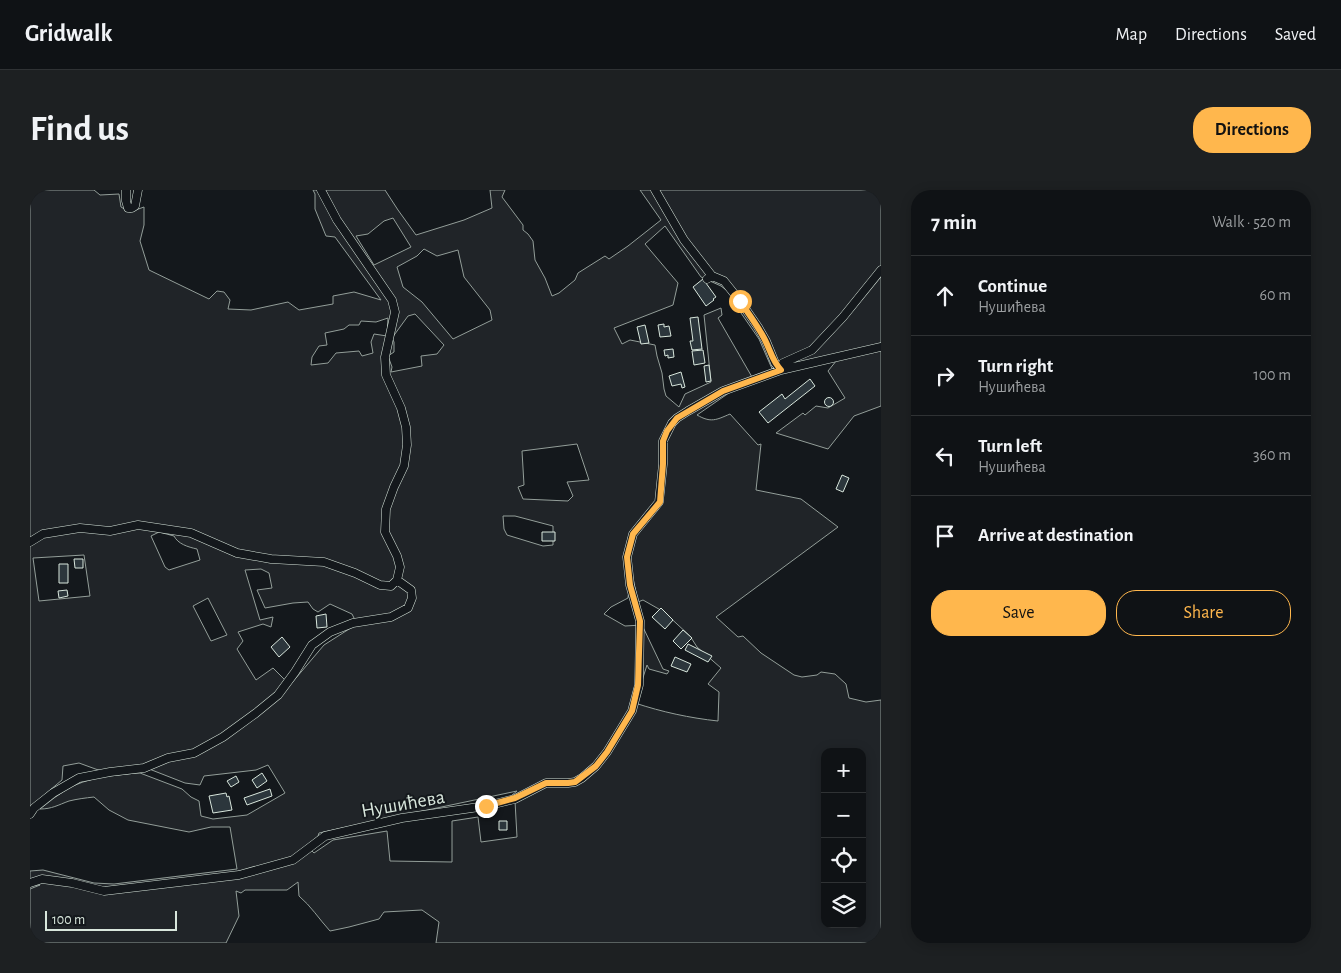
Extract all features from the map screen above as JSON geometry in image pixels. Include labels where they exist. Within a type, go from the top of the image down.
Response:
[{"type":"street","points":[[126,190],[128,208],[132,208],[135,206],[138,190]]},
{"type":"street","points":[[30,542],[43,534],[80,528],[110,531],[138,525],[191,533],[237,553],[271,559],[324,562],[355,573],[380,585],[391,586],[397,580],[400,567],[397,556],[385,532],[386,509],[404,466],[407,445],[406,427],[401,408],[386,375],[385,357],[395,312],[392,300],[337,220],[321,190]]},
{"type":"street","points":[[654,190],[709,278],[724,281],[740,301],[758,327],[775,363],[781,370]]},
{"type":"street","points":[[781,370],[783,363],[812,350],[843,317],[881,270]]},
{"type":"street","name":"Нушићева","points":[[30,883],[42,878],[104,891],[239,875],[292,860],[325,836],[402,818],[486,806],[515,798],[546,783],[568,783],[582,778],[596,766],[607,752],[632,711],[638,685],[640,621],[630,585],[627,557],[633,534],[660,502],[663,441],[667,431],[677,418],[723,391],[781,370],[881,347]]},
{"type":"street","points":[[30,814],[53,793],[79,778],[144,768],[168,758],[194,753],[223,736],[278,695],[312,645],[330,632],[353,623],[391,617],[408,608],[412,598],[411,590],[397,580]]},
{"type":"shaded area","points":[[30,190],[94,190],[100,195],[119,194],[121,207],[130,212],[144,207],[144,225],[140,241],[149,270],[209,299],[217,291],[224,292],[230,300],[228,309],[251,310],[288,302],[299,310],[333,304],[333,296],[354,292],[381,300],[335,237],[326,236],[315,209],[315,194],[313,190],[385,190],[416,235],[464,220],[492,208],[490,190],[505,190],[502,197],[523,225],[523,230],[533,241],[535,260],[552,296],[559,293],[575,280],[578,273],[605,256],[609,259],[661,220],[640,190],[881,190],[881,345],[773,371],[759,339],[734,303],[735,297],[721,286],[701,277],[665,226],[645,244],[678,283],[673,305],[614,328],[622,344],[630,340],[655,345],[666,396],[679,407],[685,394],[711,382],[704,315],[721,308],[722,315],[718,318],[752,377],[697,415],[714,420],[730,414],[758,445],[761,444],[756,490],[801,499],[838,527],[716,617],[738,637],[743,636],[761,653],[794,675],[802,677],[817,675],[821,672],[835,674],[846,684],[849,698],[866,702],[881,700],[881,943],[436,943],[439,922],[422,910],[384,912],[379,919],[330,931],[299,896],[298,882],[287,890],[245,890],[241,893],[236,891],[239,916],[226,943],[30,943],[30,889],[40,885],[30,885],[30,871],[43,870],[94,883],[114,884],[237,869],[230,827],[211,827],[189,832],[128,820],[109,810],[94,797],[72,800],[52,808],[40,809],[70,787],[100,777],[140,773],[182,789],[199,801],[201,816],[213,819],[247,815],[285,793],[268,765],[256,770],[204,776],[200,785],[185,783],[139,765],[101,771],[79,763],[63,766],[62,780],[37,801],[30,810]],"holes":[[[393,218],[411,247],[374,265],[356,236],[368,234],[384,221]],[[424,249],[437,256],[458,250],[464,277],[490,310],[492,320],[453,339],[422,302],[403,287],[397,267],[417,256]],[[415,314],[444,345],[437,354],[421,356],[422,366],[391,372],[392,367],[388,356],[394,352],[392,338],[408,316]],[[388,318],[387,336],[374,334],[371,342],[373,353],[362,356],[359,351],[336,353],[328,363],[311,365],[312,357],[319,346],[327,345],[325,333],[344,329],[349,325],[359,325],[361,321],[376,322]],[[577,444],[589,480],[567,482],[573,496],[568,501],[523,499],[518,487],[524,485],[522,451]],[[503,516],[515,516],[553,526],[553,545],[543,546],[507,535],[504,529]],[[159,532],[174,536],[181,543],[197,549],[200,560],[169,570],[165,567],[151,536]],[[84,555],[90,596],[39,601],[33,558]],[[261,569],[269,573],[272,588],[257,590],[265,608],[308,602],[318,612],[330,604],[352,614],[357,624],[324,645],[290,685],[273,668],[256,680],[237,649],[243,641],[238,632],[263,624],[271,627],[273,617],[260,620],[245,570]],[[631,569],[638,602],[643,600],[664,612],[690,636],[697,647],[721,668],[708,684],[719,692],[718,721],[676,714],[635,703],[647,665],[649,669],[667,674],[669,671],[663,669],[642,625],[625,626],[604,614],[611,607],[628,598]],[[208,598],[227,635],[211,641],[193,606]],[[517,791],[501,804],[515,801],[517,837],[481,842],[478,817],[452,821],[452,862],[390,861],[387,831],[333,840],[314,853],[307,846],[319,833]]]},
{"type":"shaded area","points":[[881,348],[881,406],[854,416],[828,449],[776,433],[816,406],[828,408],[845,398],[828,371],[837,360]]},
{"type":"building","points":[[703,279],[716,297],[706,306],[693,287]]},
{"type":"building","points":[[698,317],[702,349],[692,350],[690,341],[693,341],[690,318]]},
{"type":"building","points":[[664,324],[664,327],[669,326],[671,336],[660,337],[658,325]]},
{"type":"building","points":[[645,325],[649,343],[641,344],[637,327]]},
{"type":"building","points":[[673,349],[674,357],[668,358],[668,355],[665,356],[664,350]]},
{"type":"building","points":[[703,350],[705,363],[694,365],[692,351]]},
{"type":"building","points":[[709,365],[711,381],[706,382],[704,366]]},
{"type":"building","points":[[681,372],[685,387],[682,388],[681,384],[672,386],[669,376]]},
{"type":"building","points":[[810,379],[815,386],[768,423],[759,412],[782,394],[785,399]]},
{"type":"building","points":[[829,397],[834,402],[829,407],[824,402]]},
{"type":"building","points":[[842,475],[849,478],[843,492],[836,489]]},
{"type":"building","points":[[542,532],[555,532],[555,541],[542,541]]},
{"type":"building","points":[[74,559],[83,559],[83,568],[75,568]]},
{"type":"building","points":[[59,564],[68,564],[68,583],[59,583]]},
{"type":"building","points":[[67,590],[68,596],[59,598],[58,591]]},
{"type":"building","points":[[661,608],[673,620],[665,629],[652,617]]},
{"type":"building","points":[[326,614],[327,627],[317,628],[316,616]]},
{"type":"building","points":[[683,630],[692,638],[681,649],[673,641]]},
{"type":"building","points":[[282,637],[290,647],[279,657],[271,647]]},
{"type":"building","points":[[688,644],[712,656],[708,662],[685,650]]},
{"type":"building","points":[[675,657],[691,664],[687,672],[671,666]]},
{"type":"building","points":[[262,773],[267,781],[257,788],[252,780]]},
{"type":"building","points":[[236,776],[239,782],[231,787],[227,781]]},
{"type":"building","points":[[270,789],[272,796],[247,805],[244,798]]},
{"type":"building","points":[[226,793],[227,797],[229,796],[232,810],[213,813],[209,796]]},
{"type":"building","points":[[499,821],[507,821],[507,830],[499,830]]},
{"type":"route","points":[[486,806],[515,798],[546,783],[568,783],[582,778],[596,766],[607,752],[632,711],[638,685],[640,621],[630,585],[627,557],[633,534],[660,502],[663,441],[667,431],[677,418],[688,410],[723,391],[781,370],[775,363],[758,327],[740,301]]}]
